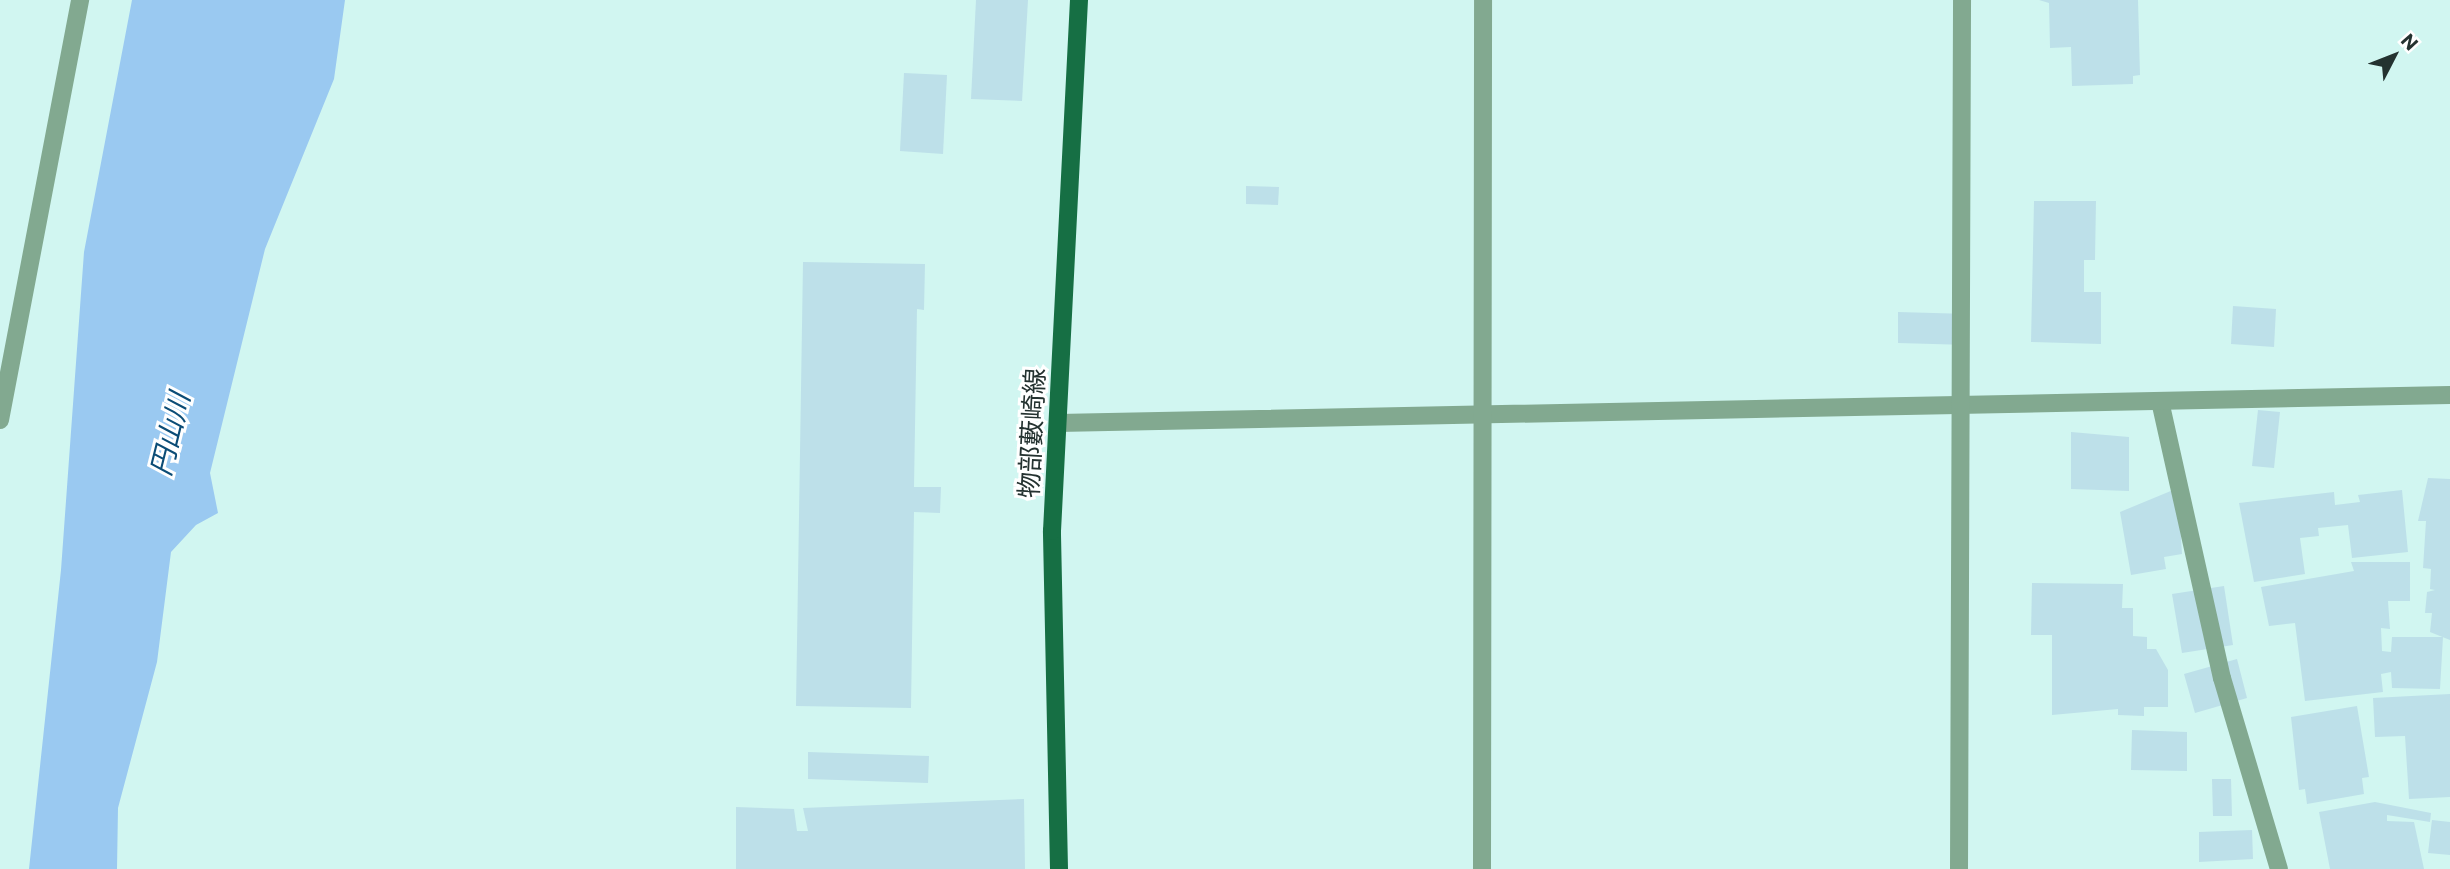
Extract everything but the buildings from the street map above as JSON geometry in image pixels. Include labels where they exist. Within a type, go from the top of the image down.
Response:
[{"type":"main road","name":"物部藪崎線","points":[[1059,869],[1052,531],[1079,0]]},
{"type":"street","points":[[0,420],[80,0]]},
{"type":"street","points":[[1482,869],[1485,416],[1483,0]]},
{"type":"street","points":[[1959,869],[1962,0]]},
{"type":"street","points":[[1058,423],[2450,395]]},
{"type":"street","points":[[2160,401],[2222,678],[2279,869]]},
{"type":"water","name":"円山川","points":[[132,0],[345,0],[334,79],[265,249],[210,473],[218,513],[196,525],[171,552],[157,662],[118,808],[117,869],[29,869],[61,570],[84,252]]}]
